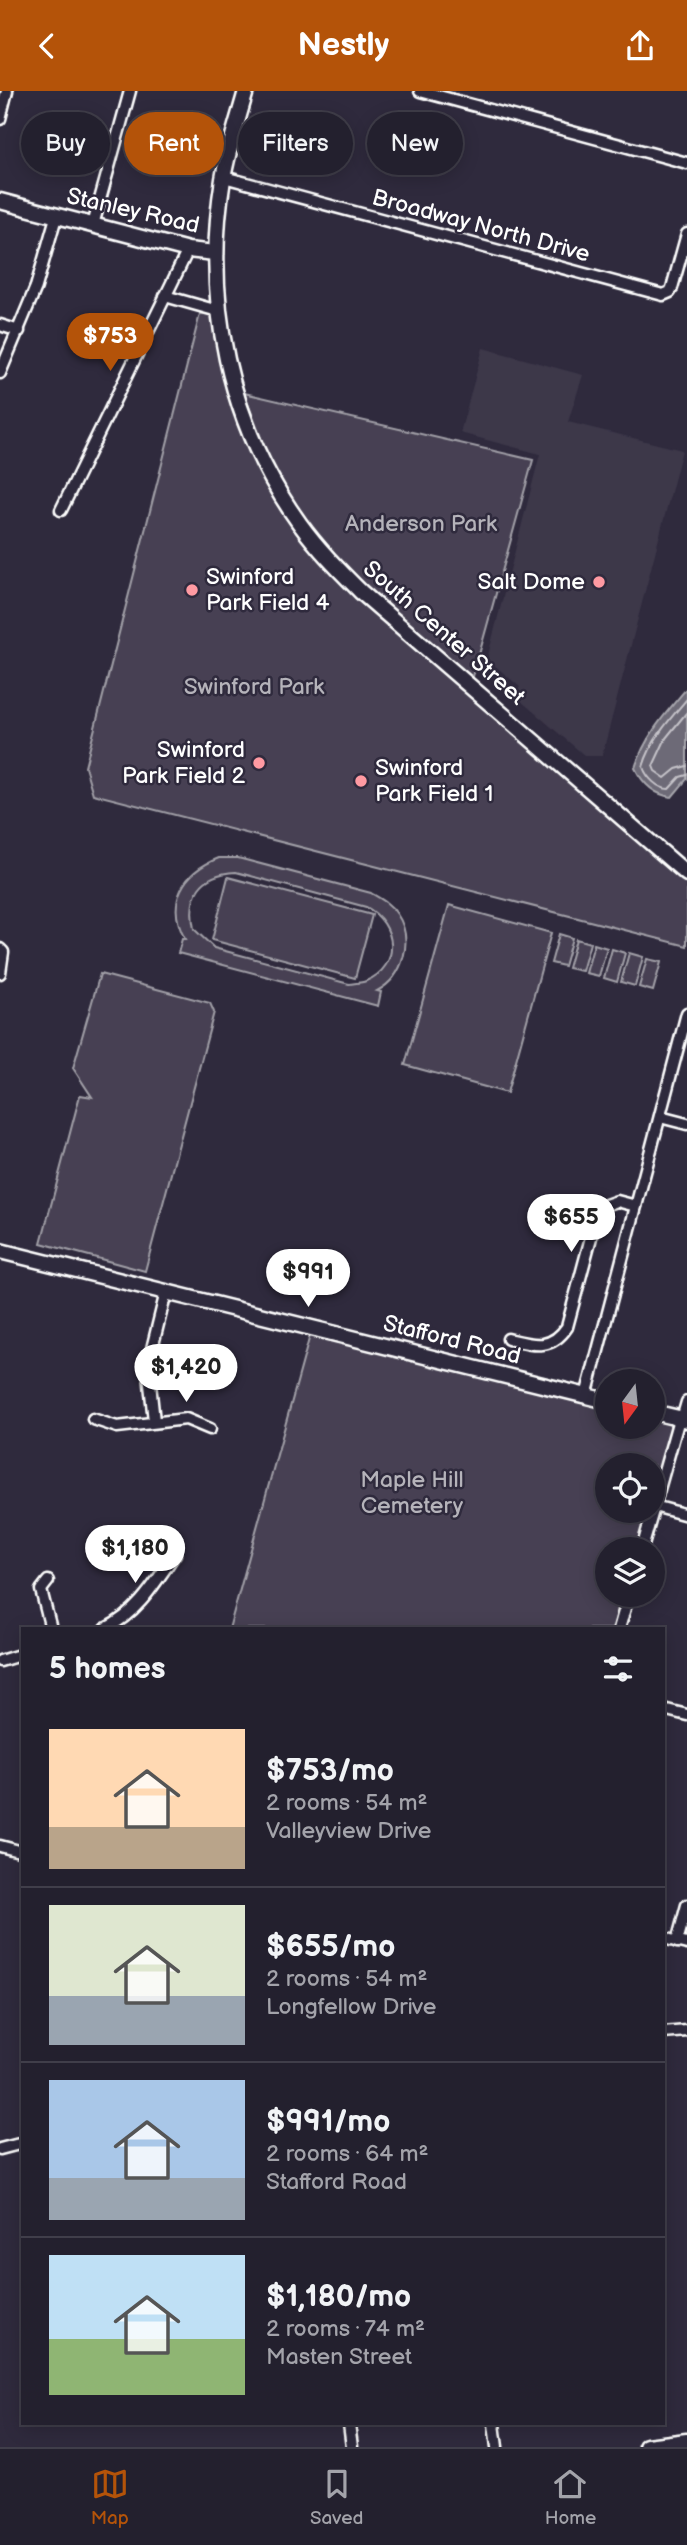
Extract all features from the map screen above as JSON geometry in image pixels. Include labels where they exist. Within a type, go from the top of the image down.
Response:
[{"type":"main road","name":"South Center Street","points":[[246,91],[223,177],[215,253],[218,311],[223,346],[246,425],[280,494],[300,525],[328,559],[361,592],[687,874]]},
{"type":"main road","name":"Stanley Road","points":[[0,201],[188,250],[215,253]]},
{"type":"main road","name":"Stafford Road","points":[[0,1251],[595,1398]]},
{"type":"main road","points":[[665,1415],[683,1419]]},
{"type":"main road","points":[[647,2447],[684,2444]]},
{"type":"street","points":[[0,119],[7,91]]},
{"type":"street","points":[[93,225],[130,91]]},
{"type":"street","points":[[420,91],[687,163]]},
{"type":"street","name":"Broadway North Drive","points":[[223,177],[663,295],[672,288],[687,234]]},
{"type":"street","points":[[0,373],[36,287],[56,217]]},
{"type":"street","points":[[61,510],[188,250]]},
{"type":"street","points":[[165,296],[218,311]]},
{"type":"street","points":[[0,325],[19,331]]},
{"type":"street","points":[[0,949],[3,952],[0,973]]},
{"type":"street","points":[[586,1396],[687,1013]]},
{"type":"street","points":[[660,1117],[687,1124]]},
{"type":"street","points":[[508,1339],[547,1345],[560,1338],[567,1327],[597,1215],[603,1206],[617,1201],[636,1206]]},
{"type":"street","points":[[154,1421],[148,1365],[166,1292]]},
{"type":"street","points":[[665,1473],[687,1402]]},
{"type":"street","points":[[93,1419],[117,1427],[186,1419],[211,1429]]},
{"type":"street","points":[[665,1509],[687,1515]]},
{"type":"street","points":[[108,1627],[127,1616],[143,1600],[175,1554]]},
{"type":"street","points":[[48,1581],[41,1591],[50,1627]]},
{"type":"street","points":[[620,1627],[625,1607]]},
{"type":"street","points":[[0,1661],[21,1655]]},
{"type":"street","points":[[665,1710],[687,1715]]},
{"type":"street","points":[[0,1846],[21,1851]]},
{"type":"street","points":[[665,1939],[682,1943],[687,1905]]},
{"type":"street","points":[[665,2033],[687,2031]]},
{"type":"street","points":[[0,2149],[21,2144]]},
{"type":"street","points":[[349,2425],[352,2447]]},
{"type":"street","points":[[494,2425],[497,2447]]},
{"type":"shaded area","points":[[483,348],[583,375],[568,422],[682,450],[602,756],[585,756],[514,695],[520,687],[487,659],[540,454],[460,433]]},
{"type":"green space","name":"Swinford Park","points":[[218,311],[223,346],[283,496],[244,393],[533,460],[472,680],[687,874],[687,946],[93,794],[85,767],[200,314]]},
{"type":"green space","points":[[219,858],[238,858],[371,893],[389,905],[395,910],[402,924],[405,935],[404,957],[394,977],[377,991],[381,992],[378,1006],[178,953],[182,939],[185,939],[179,925],[177,901],[187,880],[206,864]],"holes":[[[236,872],[366,907],[384,924],[389,934],[390,955],[378,974],[364,982],[349,984],[214,948],[194,929],[192,917],[195,897],[205,882],[213,877]]]},
{"type":"green space","points":[[228,877],[372,915],[355,978],[212,940]]},
{"type":"green space","points":[[449,905],[551,933],[507,1093],[405,1065]]},
{"type":"green space","points":[[559,934],[572,938],[564,966],[551,963]]},
{"type":"green space","points":[[576,939],[590,943],[582,971],[568,968]]},
{"type":"green space","points":[[594,944],[607,948],[599,976],[586,973]]},
{"type":"green space","points":[[612,949],[625,953],[617,982],[604,978]]},
{"type":"green space","points":[[629,953],[643,957],[635,986],[621,982]]},
{"type":"green space","points":[[647,959],[661,962],[653,991],[639,987]]},
{"type":"green space","points":[[100,974],[210,1003],[214,1012],[145,1271],[41,1243],[80,1095],[92,1097],[73,1068]]},
{"type":"green space","name":"Maple Hill Cemetery","points":[[312,1328],[595,1398],[595,1439],[665,1439],[665,1415],[679,1419],[665,1470],[665,1453],[595,1453],[595,1523],[650,1523],[646,1537],[595,1537],[595,1607],[627,1607],[622,1627],[230,1627]]},
{"type":"water","points":[[687,688],[687,779],[672,797],[650,788],[635,768],[650,735]]},
{"type":"place","name":"Salt Dome","points":[[599,582]]},
{"type":"place","name":"Swinford Park Field 4","points":[[192,590]]},
{"type":"place","name":"Swinford Park Field 2","points":[[259,763]]},
{"type":"place","name":"Swinford Park Field 1","points":[[361,781]]},
{"type":"park label","name":"Anderson Park","points":[[421,524]]}]
